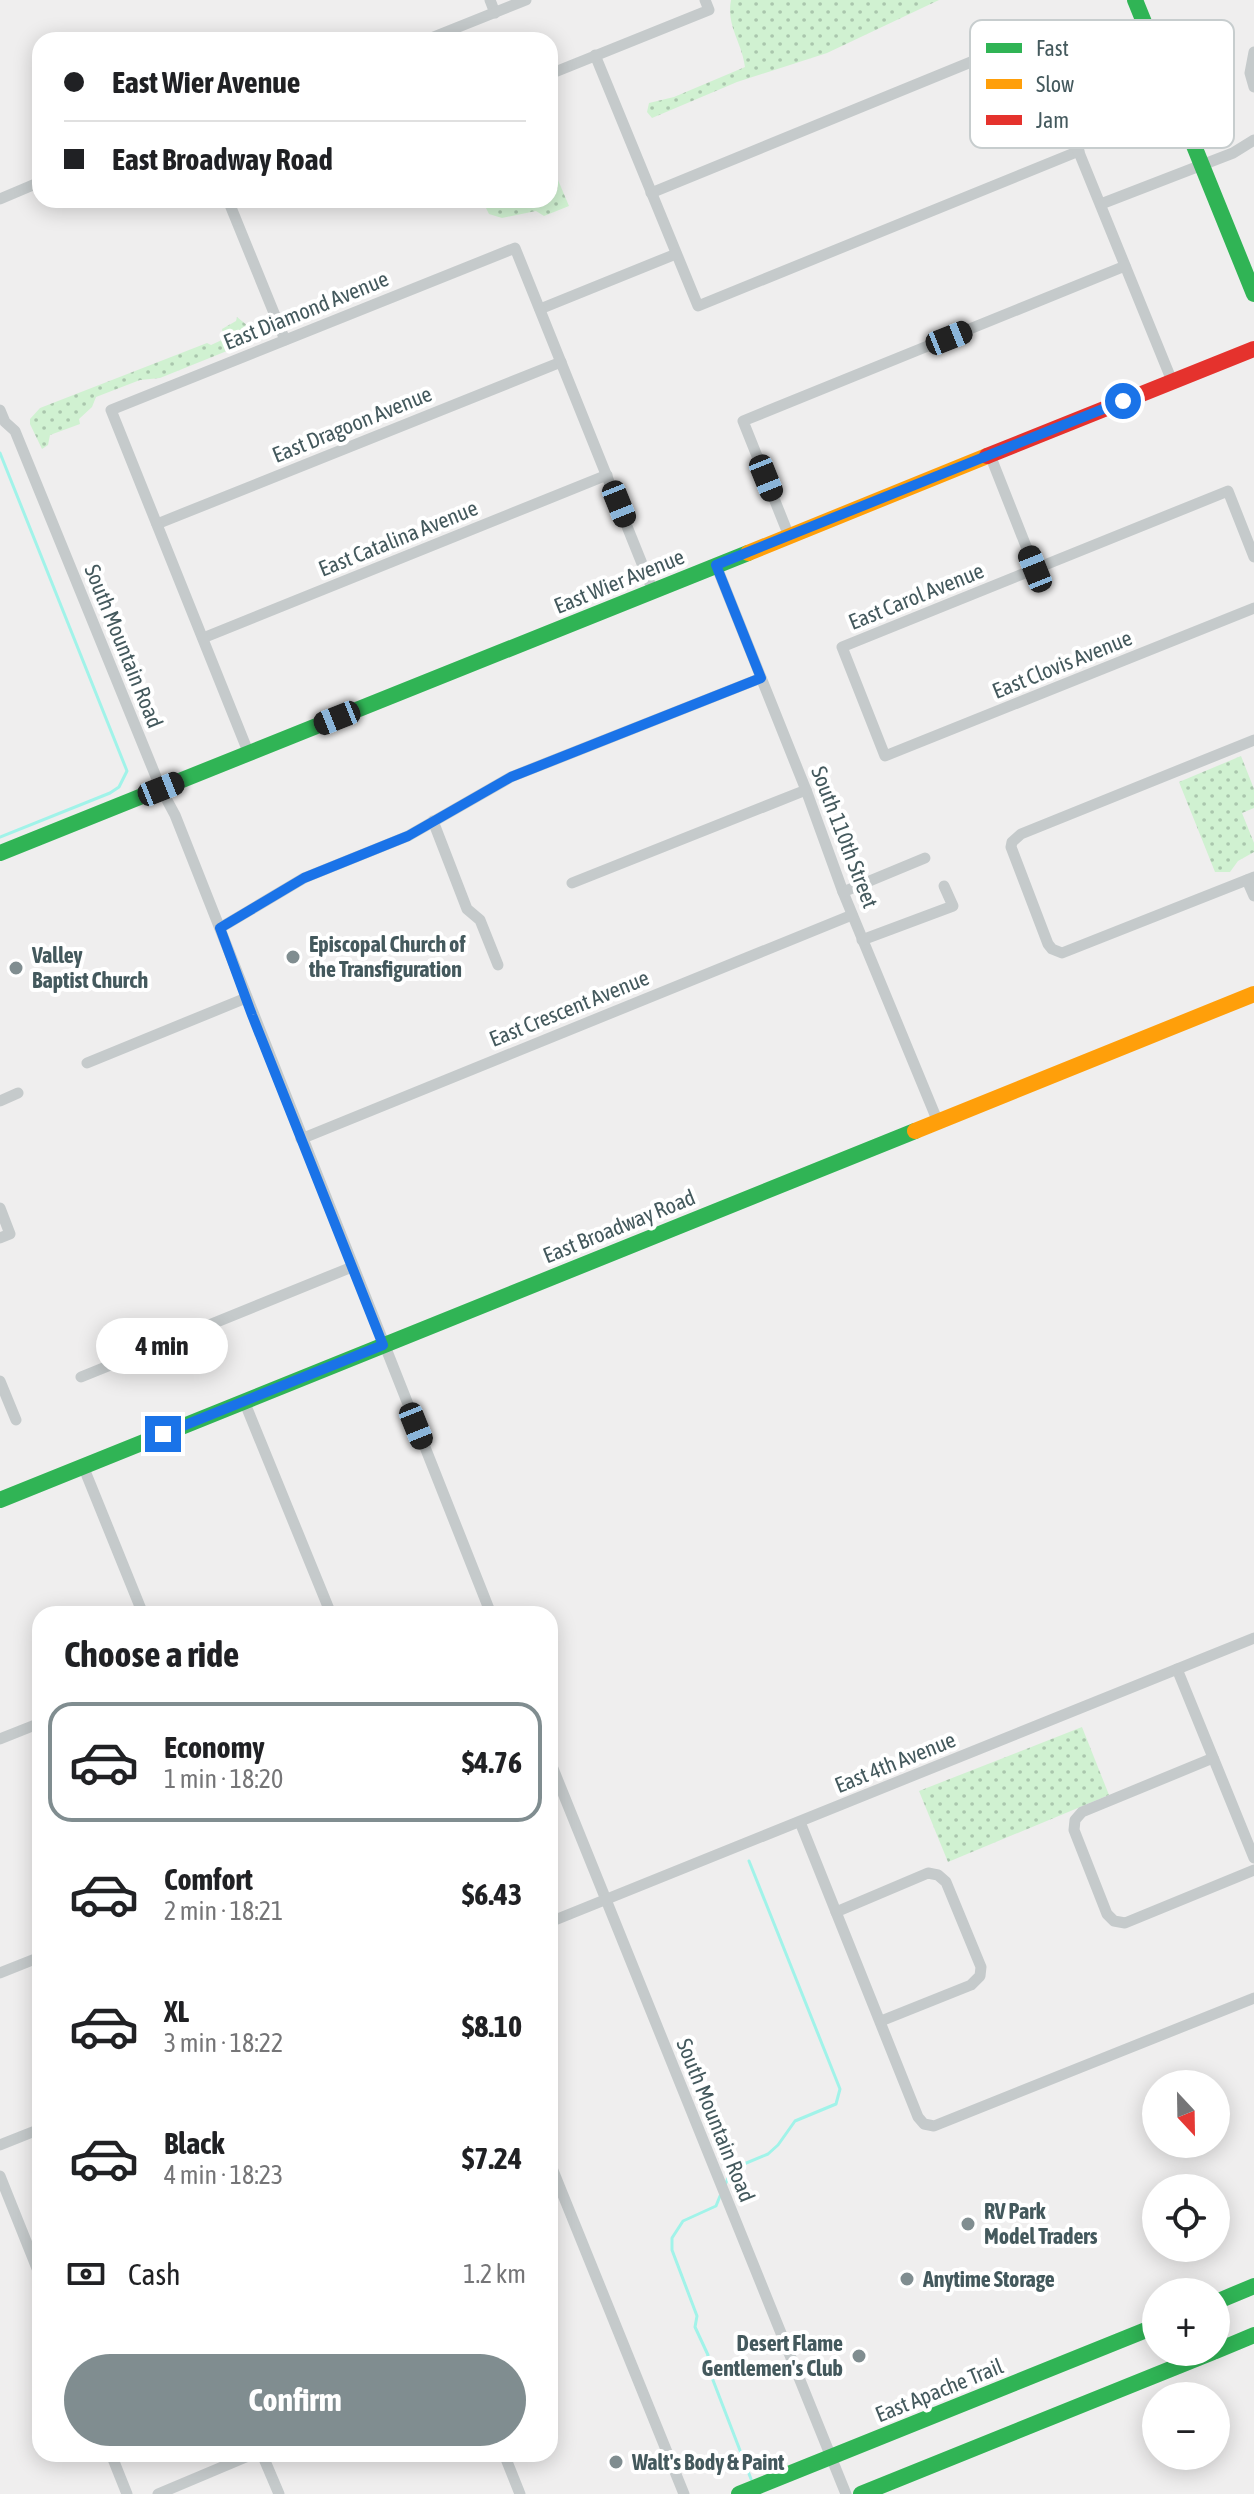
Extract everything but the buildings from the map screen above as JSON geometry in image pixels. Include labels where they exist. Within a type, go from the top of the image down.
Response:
[{"type":"main road","points":[[1135,0],[1143,20]]},
{"type":"main road","points":[[1195,148],[1254,294]]},
{"type":"main road","name":"East Wier Avenue","points":[[0,853],[1254,349]]},
{"type":"main road","name":"East Broadway Road","points":[[0,1500],[1254,994]]},
{"type":"main road","points":[[1230,2296],[1254,2286]]},
{"type":"main road","name":"East Apache Trail","points":[[739,2494],[1142,2332]]},
{"type":"main road","points":[[1230,2345],[1254,2335]]},
{"type":"main road","points":[[861,2494],[1177,2366]]},
{"type":"street","points":[[490,0],[495,13]]},
{"type":"street","points":[[446,32],[526,0]]},
{"type":"street","points":[[558,71],[707,5]]},
{"type":"street","points":[[1254,52],[1250,73],[1254,87]]},
{"type":"street","points":[[595,55],[698,306],[1079,151]]},
{"type":"street","points":[[651,193],[970,62]]},
{"type":"street","points":[[1101,204],[1233,153],[1254,140]]},
{"type":"street","points":[[1078,148],[1172,381]]},
{"type":"street","points":[[0,199],[32,185]]},
{"type":"street","points":[[234,208],[285,340]]},
{"type":"street","name":"East Diamond Avenue","points":[[157,524],[111,410],[515,248],[540,309]]},
{"type":"street","points":[[653,591],[540,309],[676,254]]},
{"type":"street","points":[[789,536],[743,421],[1125,266]]},
{"type":"street","name":"East Dragoon Avenue","points":[[157,524],[561,362]]},
{"type":"street","name":"South Mountain Road","points":[[0,410],[5,422],[15,431],[161,789],[175,815],[488,1606]]},
{"type":"street","points":[[990,455],[1035,569]]},
{"type":"street","name":"East Catalina Avenue","points":[[203,638],[607,475]]},
{"type":"street","name":"East Carol Avenue","points":[[885,756],[842,647],[1228,491],[1253,552]]},
{"type":"street","points":[[157,524],[249,754]]},
{"type":"street","name":"South 110th Street","points":[[716,565],[852,915],[938,1122]]},
{"type":"street","name":"East Clovis Avenue","points":[[885,756],[1254,608]]},
{"type":"street","points":[[220,928],[304,878],[408,836],[511,777],[761,678]]},
{"type":"street","points":[[1254,740],[1021,834],[1012,842],[1011,853],[1048,944],[1057,952],[1068,952],[1251,878],[1254,896]]},
{"type":"street","points":[[572,883],[806,790]]},
{"type":"street","points":[[433,821],[467,909],[480,920],[498,965]]},
{"type":"street","points":[[843,892],[925,858]]},
{"type":"street","points":[[862,940],[953,906],[944,886]]},
{"type":"street","name":"East Crescent Avenue","points":[[301,1139],[852,915]]},
{"type":"street","points":[[87,1063],[246,998]]},
{"type":"street","points":[[0,1101],[18,1093]]},
{"type":"street","points":[[0,1208],[5,1236]]},
{"type":"street","points":[[81,1377],[352,1267]]},
{"type":"street","points":[[0,1381],[16,1420]]},
{"type":"street","points":[[244,1401],[324,1606]]},
{"type":"street","points":[[83,1466],[140,1606]]},
{"type":"street","name":"East 4th Avenue","points":[[558,1919],[1254,1638]]},
{"type":"street","points":[[1177,1669],[1254,1858]]},
{"type":"street","points":[[0,1739],[32,1726]]},
{"type":"street","points":[[1213,1758],[1082,1812],[1075,1820],[1074,1830],[1079,1844],[1107,1914],[1114,1921],[1125,1923],[1254,1870]]},
{"type":"street","name":"South Mountain Road","points":[[558,1781],[846,2494]]},
{"type":"street","points":[[800,1822],[918,2117],[924,2124],[934,2126],[1254,1998]]},
{"type":"street","points":[[836,1912],[928,1873],[938,1875],[946,1882],[981,1967],[980,1976],[971,1985],[881,2021]]},
{"type":"street","points":[[0,1973],[32,1960]]},
{"type":"street","points":[[0,2145],[32,2132]]},
{"type":"street","points":[[0,2176],[32,2256]]},
{"type":"street","points":[[558,2183],[684,2494]]},
{"type":"street","points":[[114,2462],[127,2494]]},
{"type":"street","points":[[158,2494],[234,2462]]},
{"type":"street","points":[[265,2462],[279,2494]]},
{"type":"street","points":[[507,2462],[520,2494]]},
{"type":"green space","points":[[731,0],[939,0],[827,53],[737,82],[652,118],[647,112],[649,103],[674,97],[745,67],[732,26]]},
{"type":"green space","points":[[558,180],[569,206],[544,216],[536,211],[502,218],[489,214],[486,208],[558,208]]},
{"type":"green space","points":[[237,317],[248,326],[257,321],[267,324],[268,331],[264,336],[160,378],[140,380],[96,397],[92,407],[79,419],[80,424],[50,435],[48,445],[42,449],[30,424],[30,419],[40,408],[224,339],[222,329],[236,321]]},
{"type":"green space","points":[[1241,756],[1254,789],[1254,808],[1242,813],[1254,843],[1254,852],[1238,861],[1230,872],[1215,872],[1179,782]]},
{"type":"green space","points":[[1082,1727],[1109,1795],[948,1862],[919,1791]]},
{"type":"waterway","points":[[0,453],[127,771],[119,787],[110,793],[0,837]]},
{"type":"waterway","points":[[725,2185],[732,2169],[768,2154],[795,2121],[836,2104],[840,2089],[749,1861]]},
{"type":"waterway","points":[[720,2196],[716,2206],[683,2221],[672,2238],[672,2250],[697,2316],[695,2327],[708,2355],[706,2362],[751,2479]]},
{"type":"traffic: fast","points":[[1135,0],[1143,20]]},
{"type":"traffic: fast","points":[[1195,148],[1254,294]]},
{"type":"traffic: fast","points":[[0,853],[748,553]]},
{"type":"traffic: fast","points":[[0,1500],[915,1131]]},
{"type":"traffic: fast","points":[[1230,2296],[1254,2286]]},
{"type":"traffic: fast","points":[[739,2494],[1142,2332]]},
{"type":"traffic: fast","points":[[1230,2345],[1254,2335]]},
{"type":"traffic: fast","points":[[861,2494],[1178,2366]]},
{"type":"traffic: slow","points":[[748,553],[987,456]]},
{"type":"traffic: slow","points":[[915,1131],[1254,994]]},
{"type":"traffic: jam","points":[[987,456],[1254,349]]},
{"type":"place","name":"Episcopal Church of the Transfiguration","points":[[293,957]]},
{"type":"place","name":"Valley Baptist Church","points":[[16,968]]},
{"type":"place","name":"RV Park Model Traders","points":[[968,2224]]},
{"type":"place","name":"Anytime Storage","points":[[907,2279]]},
{"type":"place","name":"Desert Flame Gentlemen's Club","points":[[859,2356]]},
{"type":"place","name":"Walt's Body & Paint","points":[[616,2462]]},
{"type":"route","points":[[163,1434],[383,1345],[220,928],[304,878],[408,836],[511,777],[761,678],[716,565],[1123,401]]}]
